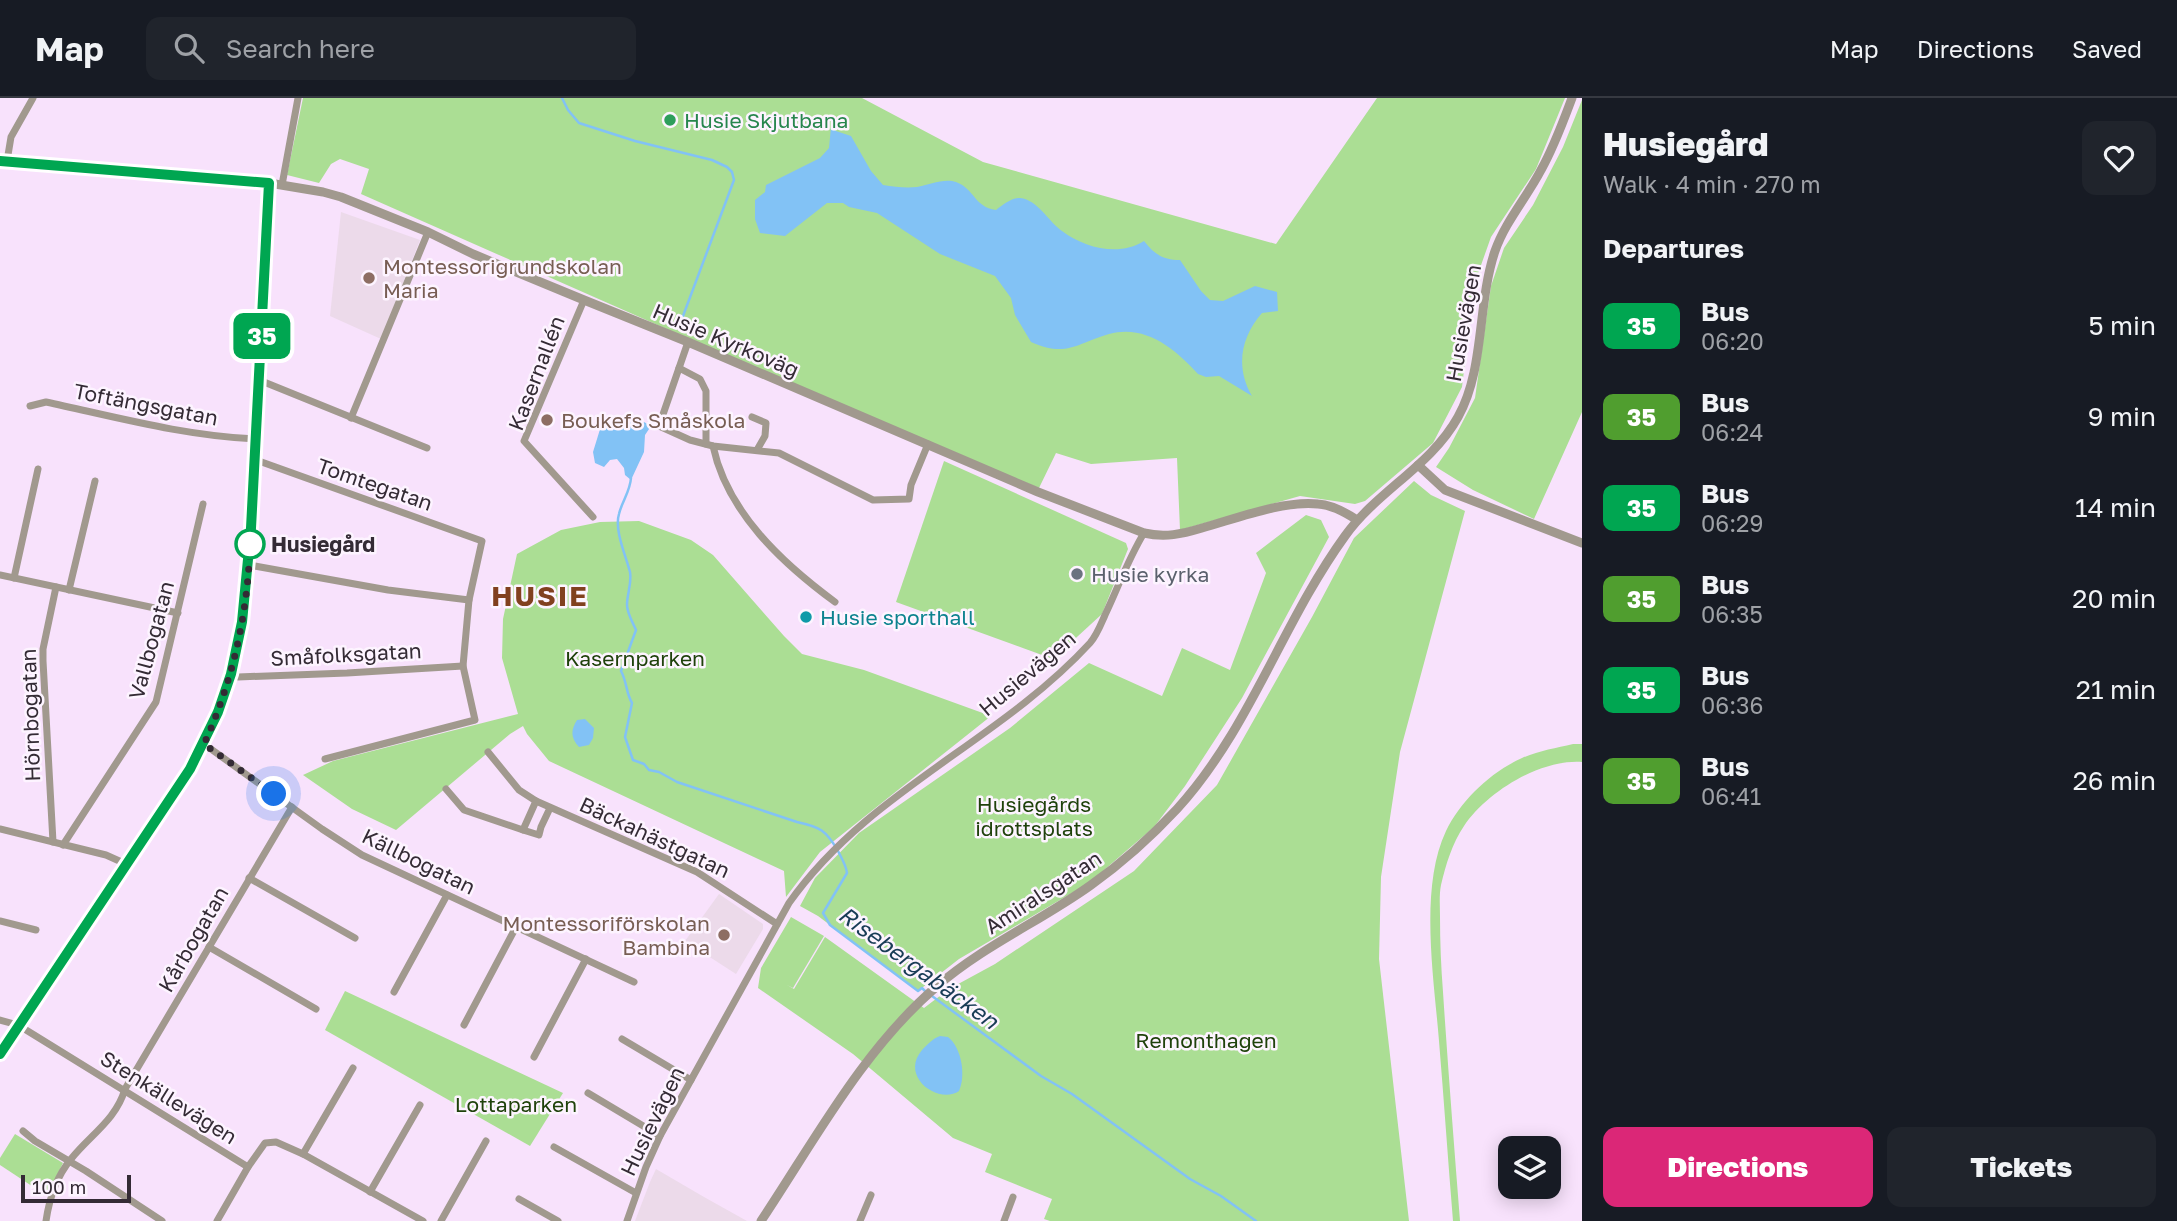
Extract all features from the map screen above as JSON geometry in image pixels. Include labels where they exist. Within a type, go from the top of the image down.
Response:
[{"type":"street","points":[[4,161],[11,137],[33,98]]},
{"type":"street","points":[[282,185],[298,98]]},
{"type":"street","name":"Husievägen","points":[[1357,520],[1390,487],[1418,466],[1450,430],[1465,403],[1473,372],[1486,282],[1496,247],[1542,170],[1572,98]]},
{"type":"street","name":"Husie Kyrkoväg","points":[[4,161],[269,183],[341,197],[1038,492],[1144,533]]},
{"type":"street","points":[[0,1054],[190,769],[218,712],[231,674],[242,622],[249,565],[269,183]]},
{"type":"street","points":[[351,418],[428,232]]},
{"type":"street","name":"Kasernallén","points":[[583,300],[524,441],[593,517]]},
{"type":"street","points":[[688,342],[659,426],[690,440],[709,445],[779,453],[873,500],[909,499],[911,485],[928,444]]},
{"type":"street","points":[[679,368],[699,379],[706,391],[709,445],[718,469],[756,531],[813,586],[835,602]]},
{"type":"street","points":[[259,380],[427,448]]},
{"type":"street","name":"Toftängsgatan","points":[[30,405],[46,402],[185,432],[224,438],[257,439]]},
{"type":"street","points":[[752,417],[766,423],[765,436],[757,450]]},
{"type":"street","name":"Tomtegatan","points":[[256,460],[482,541],[469,600]]},
{"type":"street","points":[[1418,466],[1445,489],[1582,543]]},
{"type":"street","points":[[14,578],[38,469]]},
{"type":"street","points":[[69,590],[95,481]]},
{"type":"street","points":[[1144,533],[1156,536],[1176,535],[1306,503],[1336,508],[1357,520]]},
{"type":"street","name":"Vallbogatan","points":[[63,845],[156,702],[203,504]]},
{"type":"street","name":"Amiralsgatan","points":[[762,1221],[879,1045],[915,1007],[969,962],[1091,886],[1131,854],[1197,786],[1235,729],[1317,579],[1357,520]]},
{"type":"street","name":"Husievägen","points":[[627,1221],[660,1136],[777,924],[804,882],[844,839],[870,816],[1011,714],[1060,674],[1093,640],[1144,533]]},
{"type":"street","points":[[249,565],[388,590],[469,600],[463,666],[475,720],[325,760]]},
{"type":"street","points":[[0,575],[178,612]]},
{"type":"street","name":"Hörnbogatan","points":[[53,842],[43,649],[56,587]]},
{"type":"street","name":"Småfolksgatan","points":[[231,674],[238,677],[463,666]]},
{"type":"street","name":"Källbogatan","points":[[204,744],[362,855],[634,982]]},
{"type":"street","name":"Bäckahästgatan","points":[[488,752],[519,790],[536,801],[697,872],[777,924]]},
{"type":"street","points":[[446,789],[464,810],[523,830],[536,801]]},
{"type":"street","name":"Kårbogatan","points":[[46,1221],[49,1202],[69,1161],[110,1119],[125,1089],[292,807]]},
{"type":"street","name":"Bäckahästgatan","points":[[523,830],[540,835],[550,808]]},
{"type":"street","points":[[0,829],[106,855],[126,864]]},
{"type":"street","points":[[249,878],[355,939]]},
{"type":"street","points":[[394,992],[447,895]]},
{"type":"street","points":[[0,920],[36,930]]},
{"type":"street","points":[[464,1025],[516,927]]},
{"type":"street","points":[[209,947],[316,1009]]},
{"type":"street","points":[[534,1057],[586,959]]},
{"type":"street","name":"Stenkällevägen","points":[[0,1020],[18,1025],[248,1167],[261,1146],[271,1142],[280,1143],[423,1221]]},
{"type":"street","points":[[622,1040],[691,1080]]},
{"type":"street","points":[[303,1154],[354,1068]]},
{"type":"street","points":[[588,1093],[660,1136]]},
{"type":"street","points":[[370,1192],[420,1105]]},
{"type":"street","points":[[23,1131],[162,1221]]},
{"type":"street","points":[[441,1221],[486,1141]]},
{"type":"street","points":[[554,1147],[636,1193]]},
{"type":"street","points":[[217,1221],[248,1167]]},
{"type":"street","points":[[860,1221],[871,1195]]},
{"type":"street","points":[[1003,1221],[1013,1197]]},
{"type":"street","points":[[519,1199],[558,1221]]},
{"type":"shaded area","name":"Montessorigrundskolan Maria","points":[[341,212],[420,240],[381,339],[330,316]]},
{"type":"shaded area","name":"Montessoriförskolan Bambina","points":[[719,894],[763,924],[763,929],[736,974],[685,941]]},
{"type":"shaded area","points":[[656,1169],[747,1221],[635,1221]]},
{"type":"green space","points":[[303,98],[862,98],[983,162],[1276,244],[1377,98],[1565,98],[1536,169],[1491,237],[1474,285],[1462,387],[1433,443],[1365,501],[1355,504],[1300,496],[1180,530],[1177,458],[1091,464],[1056,453],[1039,488],[904,434],[361,194],[369,169],[340,159],[331,164],[319,183],[287,175]]},
{"type":"green space","points":[[1582,100],[1582,412],[1534,519],[1473,490],[1436,467],[1475,398],[1491,286],[1504,248],[1533,205],[1563,147]]},
{"type":"green space","points":[[944,461],[1126,543],[1128,549],[1102,614],[1053,659],[896,602]]},
{"type":"green space","name":"Remonthagen","points":[[1414,481],[1431,495],[1465,511],[1400,752],[1381,877],[1379,959],[1409,1221],[1044,1219],[1052,1199],[985,1172],[992,1154],[953,1138],[853,1054],[758,988],[761,968],[791,917],[824,936],[793,988],[787,985],[794,989],[825,937],[924,1008],[949,989],[995,964],[1134,871],[1217,785],[1354,538]]},
{"type":"green space","name":"Husiegårds idrottsplats","points":[[1306,515],[1321,520],[1329,537],[1242,698],[1185,786],[1154,827],[1089,883],[959,959],[918,991],[818,916],[800,906],[815,878],[859,833],[1010,728],[1089,663],[1162,696],[1182,648],[1230,670],[1266,573],[1256,553]]},
{"type":"green space","name":"Kasernparken","points":[[639,521],[691,540],[713,555],[802,654],[864,670],[991,716],[820,852],[786,897],[784,871],[549,761],[523,726],[396,830],[352,809],[303,775],[333,761],[518,714],[502,658],[503,619],[517,554],[561,530],[600,522]]},
{"type":"green space","points":[[1582,744],[1582,762],[1566,762],[1532,772],[1500,790],[1474,813],[1456,840],[1443,877],[1440,889],[1441,964],[1460,1221],[1453,1221],[1430,934],[1433,879],[1438,854],[1446,831],[1460,808],[1488,779],[1522,758]]},
{"type":"green space","name":"Lottaparken","points":[[345,991],[563,1093],[530,1146],[325,1030]]},
{"type":"green space","points":[[15,1134],[63,1163],[47,1196],[0,1165],[0,1158]]},
{"type":"water","points":[[831,127],[851,136],[871,171],[883,185],[913,187],[942,181],[956,182],[983,205],[996,210],[1013,199],[1026,200],[1038,207],[1062,231],[1091,246],[1124,249],[1144,241],[1159,255],[1180,260],[1210,300],[1223,301],[1255,286],[1277,292],[1278,311],[1262,313],[1245,342],[1243,374],[1252,396],[1219,376],[1206,377],[1198,374],[1180,356],[1159,341],[1135,333],[1109,334],[1063,349],[1043,347],[1031,342],[1015,315],[1011,298],[995,276],[940,254],[877,213],[849,207],[843,203],[827,203],[785,236],[760,233],[755,219],[755,200],[765,192],[766,185],[820,158],[829,148]]},
{"type":"water","points":[[633,421],[640,426],[644,422],[651,426],[645,435],[644,452],[631,480],[625,475],[624,468],[617,459],[610,460],[604,467],[595,463],[593,452],[601,426],[607,423],[623,426]]},
{"type":"water","points":[[585,719],[594,728],[593,738],[589,745],[579,747],[574,740],[573,730],[577,720]]},
{"type":"water","points":[[940,1036],[948,1037],[953,1042],[961,1063],[961,1085],[959,1091],[951,1094],[942,1094],[924,1086],[915,1070],[916,1060],[922,1050]]},
{"type":"waterway","name":"Risebergabäcken","points":[[562,98],[579,123],[635,141],[712,160],[732,172],[734,180],[680,324]]},
{"type":"waterway","name":"Risebergabäcken","points":[[631,478],[618,520],[619,535],[630,572],[627,608],[636,630],[621,671],[632,703],[625,737],[633,760],[677,782],[822,831],[838,851],[847,873],[823,913],[830,925],[918,991],[922,988],[926,992]]},
{"type":"waterway","name":"Risebergabäcken","points":[[932,996],[1041,1076],[1072,1094],[1190,1179],[1221,1196],[1256,1221]]},
{"type":"bus line","name":"35","points":[[0,161],[269,183],[249,565],[242,622],[231,674],[218,712],[190,769],[0,1054]]},
{"type":"place","name":"Husie Skjutbana","points":[[670,120]]},
{"type":"place","name":"Montessorigrundskolan Maria","points":[[369,278]]},
{"type":"place","name":"Boukefs Småskola","points":[[547,420]]},
{"type":"place","name":"Husiegård","points":[[250,544]]},
{"type":"place","name":"Husie kyrka","points":[[1077,574]]},
{"type":"place","name":"Husie sporthall","points":[[806,617]]},
{"type":"place","name":"Montessoriförskolan Bambina","points":[[724,935]]},
{"type":"district","name":"HUSIE","points":[[540,595]]},
{"type":"route","points":[[250,544],[238,646],[218,712],[204,744],[274,794]]}]
